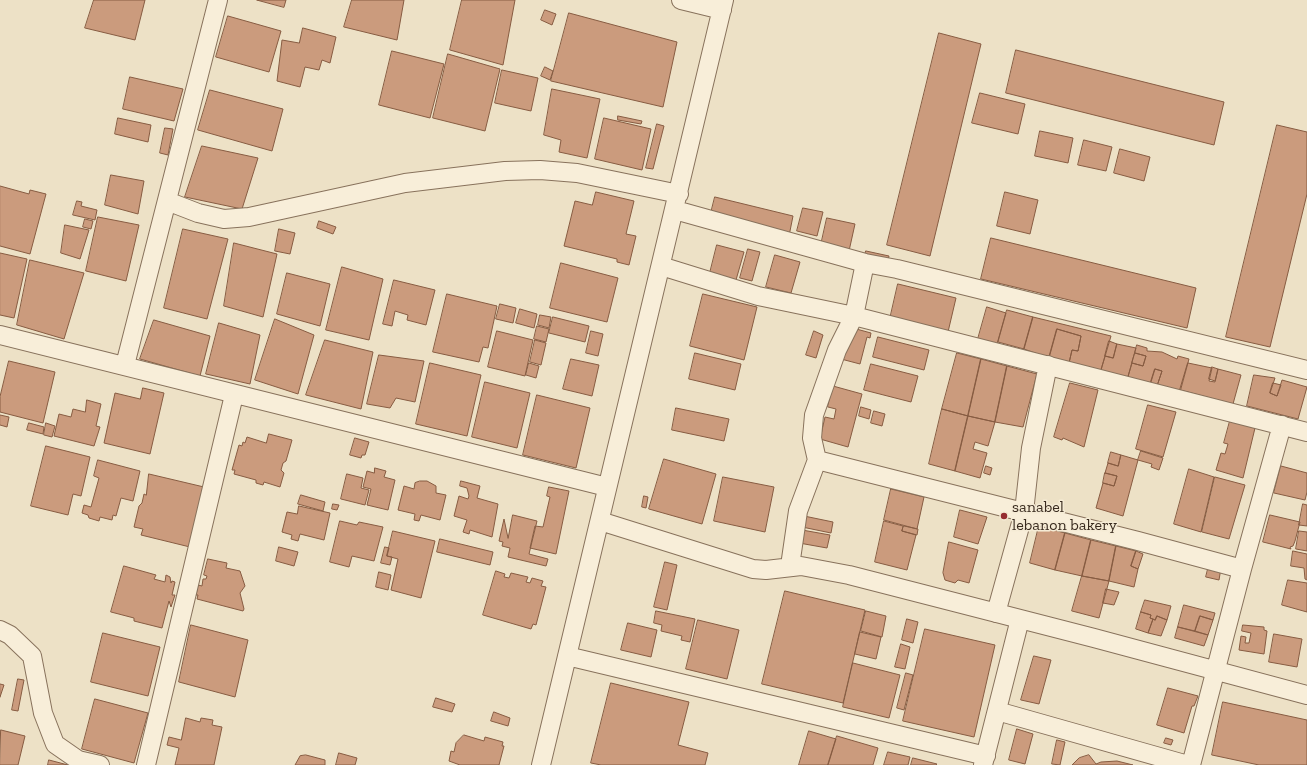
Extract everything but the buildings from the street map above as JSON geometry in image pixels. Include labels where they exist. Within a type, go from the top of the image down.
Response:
[{"type":"street","points":[[125,365],[218,0]]},
{"type":"street","points":[[540,765],[677,202],[723,5],[681,0]]},
{"type":"street","points":[[167,201],[198,213],[224,219],[249,217],[405,184],[505,171],[540,170],[577,173],[677,202],[865,263],[897,269],[1307,370]]},
{"type":"street","points":[[790,566],[798,511],[817,460],[812,438],[814,415],[837,350],[854,316],[865,263]]},
{"type":"street","points":[[661,266],[758,296],[854,316],[1307,432]]},
{"type":"street","points":[[0,335],[125,365],[234,395],[608,488]]},
{"type":"street","points":[[996,613],[1024,512],[1031,448],[1048,365]]},
{"type":"street","points":[[146,765],[234,395]]},
{"type":"street","points":[[1191,765],[1242,569],[1282,425]]},
{"type":"street","points":[[817,460],[1242,569]]},
{"type":"street","points":[[600,520],[753,568],[772,569],[801,566],[850,575],[1307,695]]},
{"type":"street","points":[[567,656],[984,761],[1020,619]]},
{"type":"street","points":[[0,630],[10,635],[32,656],[43,713],[55,744],[78,760],[100,765]]},
{"type":"street","points":[[997,711],[1188,765]]},
{"type":"place","name":"sanabel lebanon bakery","points":[[1004,516]]}]
